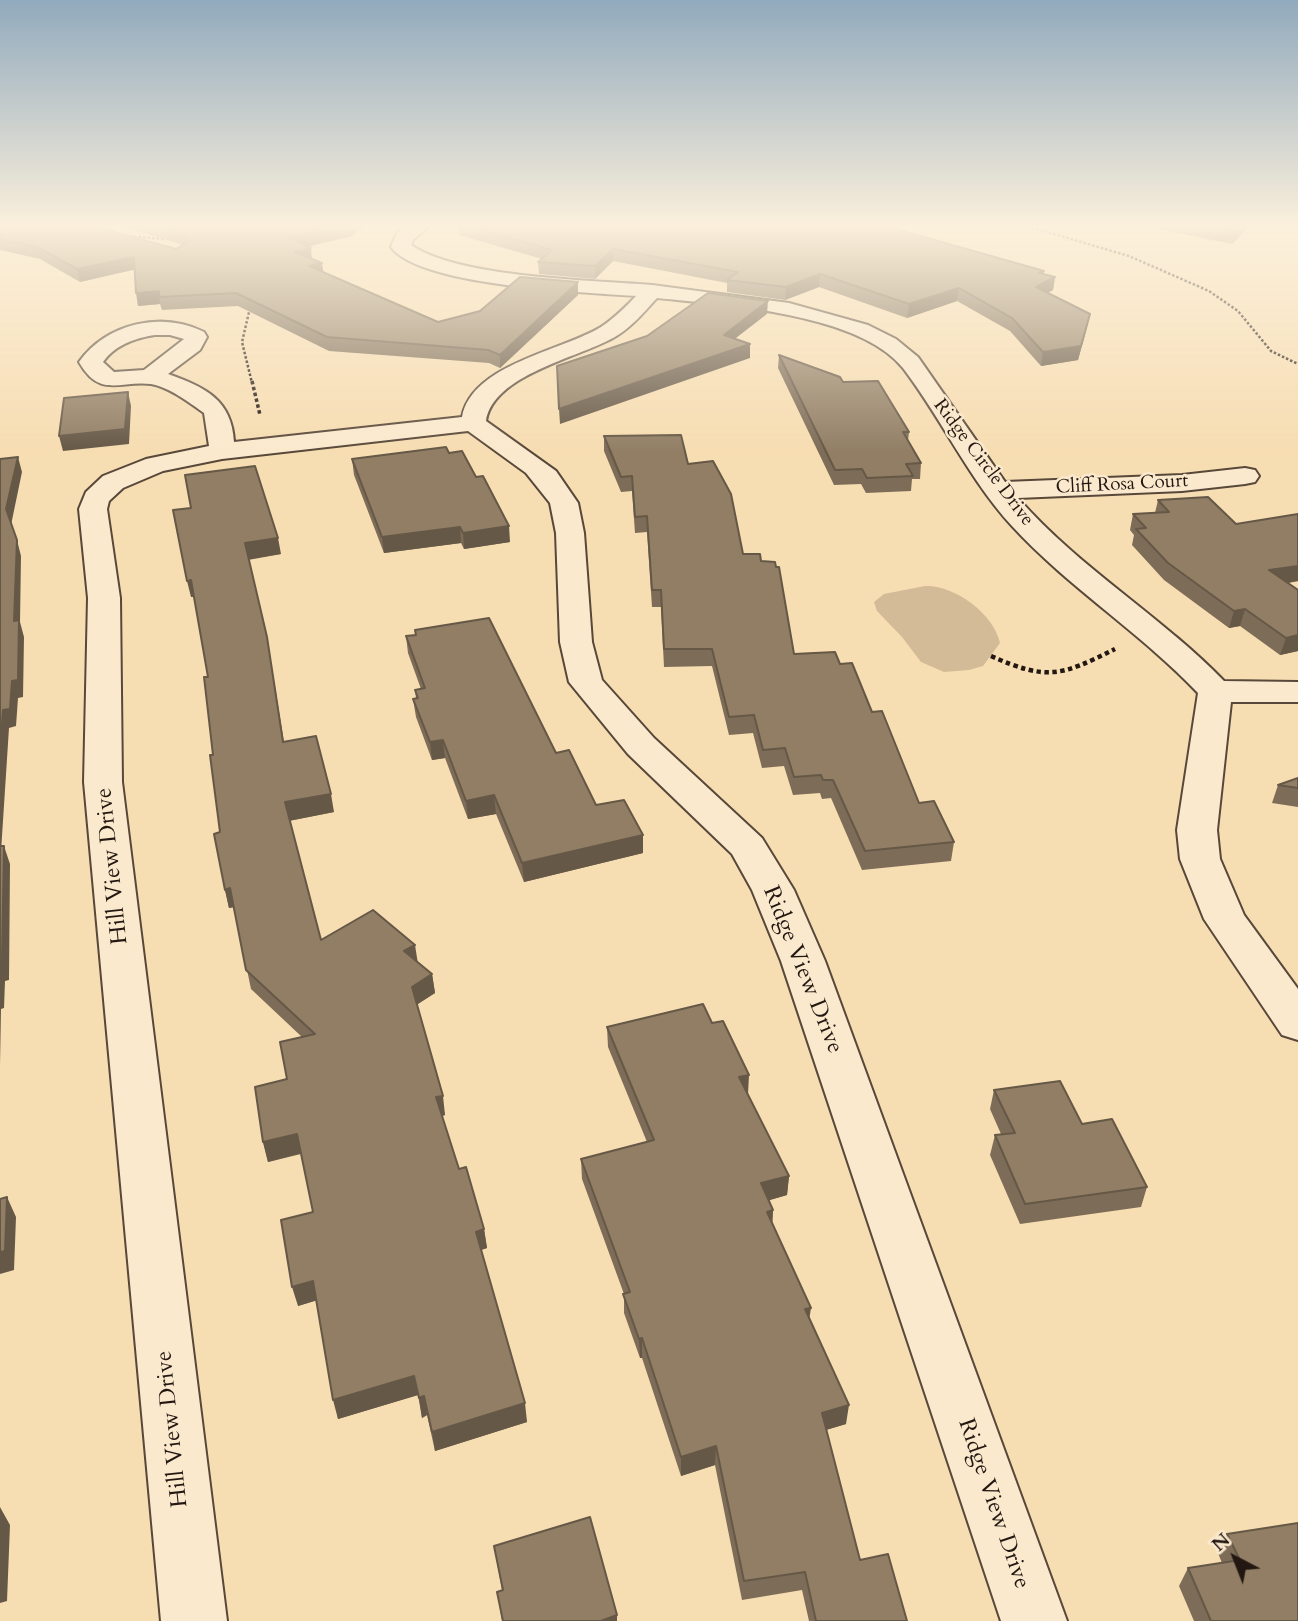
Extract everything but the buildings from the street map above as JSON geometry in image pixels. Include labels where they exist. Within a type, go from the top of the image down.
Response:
[{"type":"street","points":[[473,423],[472,414],[476,405],[508,376],[609,331],[642,301]]},
{"type":"street","name":"Ridge Circle Drive","points":[[730,301],[841,323],[893,346],[910,362],[1021,519],[1053,549],[1160,637],[1197,670],[1215,691]]},
{"type":"street","points":[[152,376],[213,407],[240,449]]},
{"type":"street","name":"Hill View Drive","points":[[194,1621],[103,782],[104,598],[93,509],[96,498],[103,489],[125,475],[155,465],[240,449],[473,423]]},
{"type":"street","name":"Ridge View Drive","points":[[473,423],[535,467],[546,477],[564,503],[570,533],[576,642],[586,682],[640,746],[748,847],[773,890],[803,961],[1034,1621]]},
{"type":"street","name":"Cliff Rosa Court","points":[[999,491],[1182,483],[1245,476]]},
{"type":"street","points":[[1298,692],[1215,691],[1197,831],[1200,859],[1226,919],[1298,1023]]},
{"type":"path","points":[[240,449],[263,427],[242,342],[250,318],[247,301]]},
{"type":"path","points":[[1224,301],[1239,313],[1262,346],[1298,364]]},
{"type":"path","points":[[991,656],[1041,675],[1062,675],[1115,649],[1160,637]]},
{"type":"shaded area","points":[[925,586],[949,590],[960,596],[972,603],[990,622],[1000,643],[983,666],[944,672],[921,662],[877,611],[874,602],[884,594]]}]
